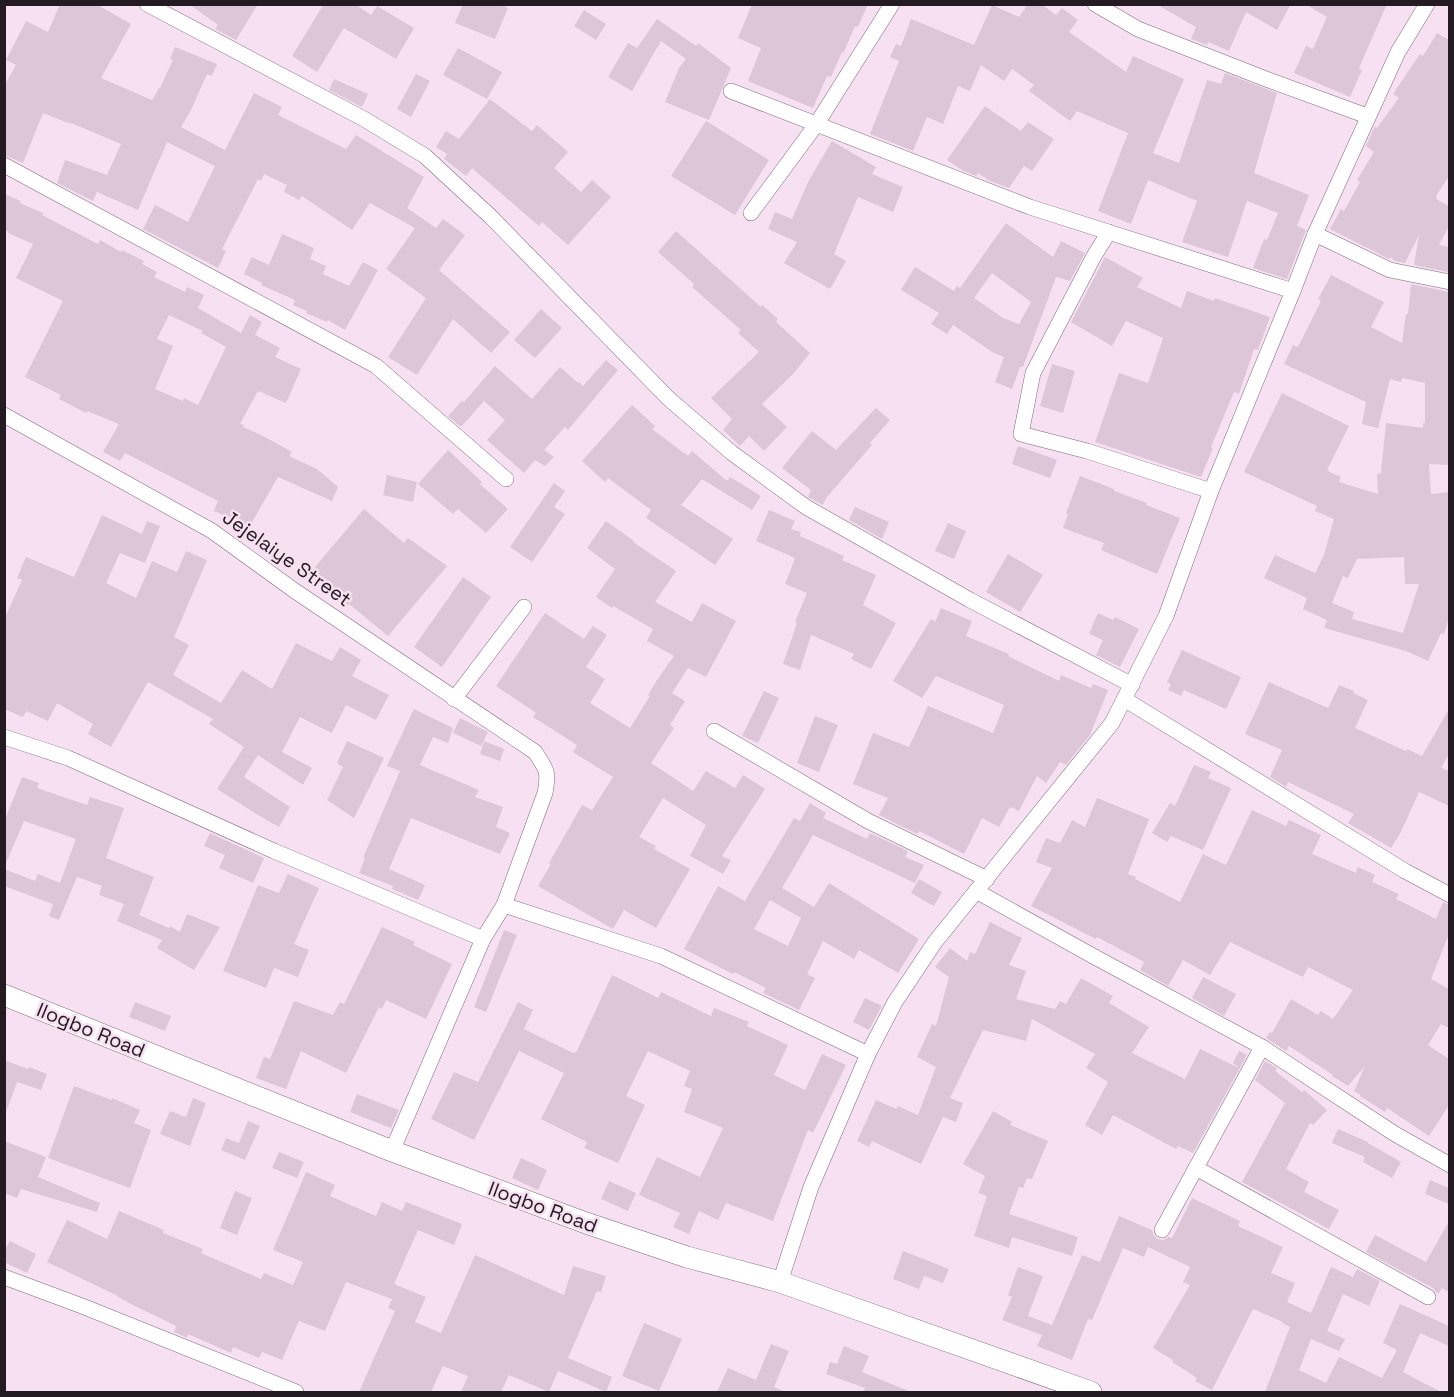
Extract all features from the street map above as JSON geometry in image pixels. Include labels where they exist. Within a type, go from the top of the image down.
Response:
[{"type":"main road","name":"Ilogbo Road","points":[[4,995],[392,1151],[586,1223],[687,1257],[780,1282],[1091,1392]]},
{"type":"street","points":[[147,4],[364,118],[425,156],[491,217],[669,399],[732,453],[806,507],[970,600],[1132,685]]},
{"type":"street","points":[[751,213],[816,125],[892,4]]},
{"type":"street","points":[[1095,4],[1138,29],[1367,116]]},
{"type":"street","points":[[780,1282],[811,1187],[868,1054],[895,1002],[934,942],[1112,723],[1132,685],[1176,592],[1211,491],[1315,234],[1398,52],[1427,4]]},
{"type":"street","points":[[731,91],[1030,207],[1293,291]]},
{"type":"street","points":[[4,165],[376,366],[506,479]]},
{"type":"street","points":[[1109,232],[1033,373],[1021,434],[1087,451],[1211,491]]},
{"type":"street","points":[[1315,234],[1390,270],[1449,282]]},
{"type":"street","name":"Jejelaiye Street","points":[[4,415],[212,531],[295,591],[535,752],[547,769],[545,793],[504,905]]},
{"type":"street","points":[[454,699],[524,607]]},
{"type":"street","points":[[1124,699],[1395,865],[1449,895]]},
{"type":"street","points":[[714,731],[868,821],[987,879]]},
{"type":"street","points":[[4,737],[68,758],[274,851],[483,939]]},
{"type":"street","points":[[975,891],[1262,1047],[1395,1134],[1449,1165]]},
{"type":"street","points":[[392,1151],[483,939],[504,905],[661,956],[868,1054]]},
{"type":"street","points":[[1162,1230],[1262,1047]]},
{"type":"street","points":[[1196,1168],[1428,1297]]},
{"type":"street","points":[[4,1277],[296,1392]]},
{"type":"building","points":[[60,4],[96,4],[131,24],[101,78],[152,100],[173,60],[170,59],[175,47],[217,64],[212,76],[207,74],[181,127],[225,150],[254,93],[282,107],[278,115],[346,149],[356,135],[424,177],[407,208],[436,228],[443,219],[465,235],[439,270],[510,332],[491,353],[453,319],[417,375],[388,357],[426,298],[386,269],[415,228],[370,203],[352,230],[302,196],[299,200],[284,192],[287,185],[264,174],[261,181],[258,179],[222,249],[226,251],[218,268],[143,229],[155,205],[188,222],[215,166],[167,142],[138,210],[97,192],[93,201],[57,183],[65,160],[107,175],[121,144],[71,123],[43,113],[23,163],[4,155],[4,86],[16,65],[6,60],[26,21],[48,32]]},
{"type":"building","points":[[189,4],[258,4],[236,40],[215,29],[218,25]]},
{"type":"building","points":[[324,4],[355,4],[371,15],[377,6],[414,28],[396,59],[344,28],[317,72],[292,56]]},
{"type":"building","points":[[463,4],[499,4],[508,8],[495,39],[455,23]]},
{"type":"building","points":[[752,4],[868,4],[831,77],[827,76],[813,108],[748,81],[761,48],[738,38]]},
{"type":"building","points":[[1028,4],[1041,4],[1056,15],[1062,8],[1078,20],[1069,32],[1126,72],[1133,56],[1184,79],[1153,153],[1179,163],[1207,80],[1221,84],[1225,73],[1277,93],[1254,173],[1309,195],[1297,226],[1306,230],[1287,279],[1253,268],[1264,239],[1267,240],[1278,213],[1247,201],[1228,257],[1182,242],[1197,201],[1148,180],[1131,224],[1098,211],[1128,133],[1077,111],[1070,121],[1029,91],[1034,85],[1012,69],[1004,81],[981,65],[970,91],[958,86],[943,124],[927,117],[913,151],[870,134],[899,61],[890,57],[896,44],[901,46],[911,19],[974,45],[992,5],[1019,17]]},
{"type":"building","points":[[1156,4],[1291,4],[1277,30],[1246,12],[1229,51],[1208,42],[1207,45],[1191,39],[1196,27]]},
{"type":"building","points":[[1305,4],[1387,4],[1359,68],[1362,70],[1350,97],[1294,73],[1306,46],[1313,49],[1327,17]]},
{"type":"building","points":[[584,10],[606,24],[596,40],[574,26]]},
{"type":"building","points":[[657,19],[696,46],[698,43],[731,68],[709,120],[665,102],[679,68],[686,59],[661,41],[632,91],[608,77],[628,43],[637,48]]},
{"type":"building","points":[[1437,33],[1449,40],[1449,176],[1436,196],[1436,199],[1449,206],[1449,226],[1439,245],[1449,247],[1448,272],[1414,265],[1419,235],[1405,263],[1395,261],[1390,257],[1389,259],[1330,229],[1341,209],[1344,211],[1360,182],[1357,180],[1374,152],[1366,146],[1373,130],[1377,128],[1399,98],[1393,94],[1420,54],[1423,56]]},
{"type":"building","points":[[458,48],[502,72],[487,99],[443,75]]},
{"type":"building","points":[[416,74],[430,81],[411,117],[397,109]]},
{"type":"building","points":[[334,79],[368,94],[362,107],[329,90]]},
{"type":"building","points":[[490,99],[532,131],[537,125],[568,152],[554,168],[581,192],[592,180],[611,197],[568,245],[542,222],[539,226],[472,168],[466,176],[444,159],[447,154],[436,147],[446,131],[459,139]]},
{"type":"building","points":[[985,106],[1021,131],[1028,122],[1054,139],[1032,171],[1024,166],[1009,188],[990,181],[978,173],[976,176],[962,170],[947,160]]},
{"type":"building","points":[[706,121],[769,160],[735,215],[671,176]]},
{"type":"building","points":[[832,141],[876,167],[872,174],[903,187],[893,212],[858,197],[834,254],[846,261],[830,289],[784,263],[797,242],[768,229],[775,212],[792,219],[808,182]]},
{"type":"building","points":[[4,194],[21,201],[20,203],[43,213],[42,215],[98,244],[100,240],[144,261],[142,264],[157,272],[154,277],[185,292],[187,287],[204,295],[198,308],[241,333],[250,315],[262,322],[255,335],[280,348],[275,357],[301,369],[286,403],[258,391],[240,424],[292,452],[289,456],[317,469],[338,487],[332,501],[278,477],[248,529],[214,511],[218,501],[125,453],[120,461],[103,452],[119,424],[87,411],[86,413],[59,399],[61,395],[25,377],[63,301],[16,278],[33,244],[4,230]],"holes":[[[169,315],[203,331],[201,333],[226,347],[198,405],[155,389],[173,346],[157,339]]]},
{"type":"building","points":[[1006,223],[1053,257],[1061,241],[1085,253],[1070,281],[1056,277],[1023,367],[1020,367],[1012,389],[995,382],[1004,357],[992,352],[953,325],[947,334],[931,324],[939,313],[901,290],[915,267],[954,291],[957,286],[960,288]],"holes":[[[992,273],[1031,302],[1019,324],[1003,318],[974,298]]]},
{"type":"building","points":[[676,231],[761,307],[762,305],[778,319],[776,322],[810,353],[793,374],[762,404],[787,427],[764,451],[749,436],[740,446],[723,430],[732,419],[711,398],[759,352],[738,333],[741,330],[692,287],[694,284],[658,252]]},
{"type":"building","points":[[282,234],[314,248],[310,259],[326,266],[323,274],[349,286],[363,262],[378,270],[345,330],[328,320],[327,322],[306,313],[307,311],[293,305],[295,300],[261,285],[262,283],[244,274],[252,257],[269,265]]},
{"type":"building","points":[[1105,257],[1143,278],[1137,287],[1181,308],[1187,291],[1270,317],[1258,350],[1254,349],[1239,394],[1234,392],[1201,477],[1095,442],[1119,373],[1148,383],[1163,338],[1126,321],[1112,346],[1071,322]]},
{"type":"building","points":[[1331,275],[1384,302],[1371,327],[1402,343],[1411,284],[1449,292],[1449,465],[1429,464],[1431,494],[1449,492],[1449,617],[1444,634],[1441,633],[1428,661],[1406,651],[1324,628],[1327,620],[1303,609],[1307,598],[1264,578],[1275,555],[1315,573],[1324,555],[1334,519],[1315,511],[1317,506],[1244,472],[1282,393],[1349,426],[1327,470],[1341,477],[1339,482],[1378,494],[1377,474],[1381,473],[1386,423],[1423,428],[1423,423],[1425,423],[1425,383],[1402,378],[1401,382],[1390,379],[1378,428],[1362,424],[1366,402],[1284,364],[1293,345],[1298,347],[1321,301],[1318,299]],"holes":[[[1404,557],[1405,584],[1419,584],[1403,633],[1352,619],[1354,612],[1332,603],[1343,576],[1348,578],[1357,559]]]},
{"type":"building","points":[[541,309],[562,328],[535,358],[514,340]]},
{"type":"building","points":[[606,360],[618,370],[568,430],[565,427],[544,450],[554,457],[545,466],[535,460],[524,473],[487,440],[505,420],[484,401],[461,427],[448,416],[462,401],[464,402],[495,366],[532,399],[560,367],[583,386]]},
{"type":"building","points":[[1052,364],[1075,371],[1063,413],[1040,406]]},
{"type":"building","points":[[632,405],[655,426],[652,429],[688,456],[692,451],[727,481],[730,477],[761,496],[752,510],[702,479],[681,505],[733,539],[715,565],[646,518],[651,510],[608,478],[605,482],[582,461]]},
{"type":"building","points":[[876,408],[890,420],[870,443],[872,445],[826,498],[823,505],[808,497],[811,490],[782,468],[812,431],[836,450]]},
{"type":"building","points":[[1018,446],[1057,460],[1050,478],[1012,464]]},
{"type":"building","points":[[448,450],[482,482],[480,484],[508,509],[486,533],[458,509],[453,514],[418,484]]},
{"type":"building","points":[[387,475],[417,482],[413,502],[383,495]]},
{"type":"building","points":[[1080,476],[1180,518],[1157,574],[1101,550],[1104,543],[1063,528],[1068,514],[1066,513]]},
{"type":"building","points":[[554,483],[565,491],[554,507],[565,514],[532,562],[510,547]]},
{"type":"building","points":[[855,507],[889,522],[882,539],[849,520]]},
{"type":"building","points":[[364,509],[404,543],[408,538],[447,566],[388,636],[349,604],[346,607],[310,573]]},
{"type":"building","points":[[769,510],[795,521],[791,529],[801,532],[800,536],[844,556],[842,560],[876,575],[863,605],[896,623],[871,669],[851,659],[854,654],[811,635],[800,670],[783,664],[797,623],[795,622],[807,593],[785,584],[795,558],[756,541]]},
{"type":"building","points":[[102,515],[142,534],[147,521],[160,526],[145,563],[120,553],[106,583],[136,598],[152,561],[177,572],[186,551],[207,560],[174,637],[189,645],[173,675],[221,703],[242,670],[272,689],[296,643],[332,661],[340,647],[361,660],[352,676],[389,695],[376,720],[346,705],[332,733],[300,717],[282,752],[312,768],[303,785],[258,755],[244,777],[290,807],[279,827],[217,789],[244,747],[209,724],[213,719],[148,682],[111,747],[88,734],[93,724],[57,703],[48,721],[26,711],[23,717],[4,709],[4,620],[22,580],[17,578],[26,557],[74,577]]},
{"type":"building","points":[[606,521],[676,571],[655,602],[692,622],[702,603],[736,621],[706,677],[688,668],[672,693],[685,701],[670,725],[674,728],[651,763],[693,791],[706,771],[735,788],[743,775],[765,789],[722,856],[731,860],[723,874],[690,856],[706,825],[663,798],[639,837],[656,846],[654,849],[690,869],[656,928],[624,910],[613,929],[538,886],[582,805],[592,810],[613,777],[573,752],[577,745],[533,717],[536,713],[496,686],[545,613],[584,639],[593,626],[607,635],[586,667],[605,679],[590,703],[630,728],[657,680],[674,656],[647,641],[653,629],[596,597],[615,569],[587,548]]},
{"type":"building","points":[[948,523],[966,531],[954,559],[935,551]]},
{"type":"building","points":[[1008,554],[1043,575],[1020,612],[986,592]]},
{"type":"building","points":[[463,577],[491,597],[442,667],[414,647]]},
{"type":"building","points":[[941,608],[972,621],[966,636],[1009,654],[1008,656],[1059,681],[1061,675],[1091,688],[1093,684],[1108,690],[1090,735],[1066,765],[1060,762],[1046,783],[1037,776],[1019,811],[1010,807],[999,827],[982,818],[964,854],[919,831],[917,834],[879,815],[888,798],[853,784],[873,733],[909,747],[928,706],[993,733],[1004,705],[936,676],[922,698],[893,681],[931,619],[935,622]]},
{"type":"building","points":[[1098,613],[1113,620],[1115,617],[1139,629],[1120,667],[1096,655],[1103,640],[1089,634]]},
{"type":"building","points":[[1182,650],[1241,677],[1226,709],[1184,690],[1181,696],[1168,690],[1171,684],[1167,682]]},
{"type":"building","points":[[1269,682],[1328,708],[1339,685],[1354,691],[1353,693],[1368,700],[1355,728],[1422,756],[1449,709],[1449,754],[1441,768],[1449,771],[1449,806],[1419,792],[1391,848],[1348,823],[1354,814],[1288,782],[1286,787],[1270,777],[1282,750],[1245,734]]},
{"type":"building","points":[[764,691],[779,698],[758,743],[742,736]]},
{"type":"building","points":[[414,709],[453,728],[448,743],[433,737],[420,765],[479,790],[475,797],[503,807],[496,827],[510,833],[500,854],[411,818],[389,869],[425,885],[418,900],[392,889],[393,886],[359,873],[365,858],[363,858],[400,771],[387,766]]},
{"type":"building","points":[[815,716],[838,725],[819,772],[797,763]]},
{"type":"building","points":[[460,718],[488,732],[481,746],[453,733]]},
{"type":"building","points":[[347,741],[384,758],[354,818],[327,800],[343,767],[337,763]]},
{"type":"building","points":[[484,741],[504,749],[500,761],[480,754]]},
{"type":"building","points":[[1194,765],[1211,772],[1208,778],[1231,788],[1203,850],[1171,836],[1167,842],[1152,833],[1170,803],[1175,806]]},
{"type":"building","points":[[22,777],[39,783],[37,788],[87,805],[90,797],[124,808],[106,858],[154,877],[139,915],[180,932],[187,914],[220,927],[194,970],[157,948],[162,940],[117,921],[124,904],[99,895],[102,886],[77,877],[59,920],[49,916],[53,904],[4,886],[4,869],[35,881],[38,874],[60,883],[76,839],[24,821],[4,868],[4,822]]},
{"type":"building","points":[[1097,798],[1149,819],[1128,874],[1180,902],[1203,854],[1226,865],[1252,810],[1286,826],[1289,820],[1321,835],[1312,854],[1356,873],[1358,867],[1375,875],[1372,882],[1399,894],[1396,899],[1436,919],[1443,902],[1449,905],[1449,934],[1431,979],[1449,989],[1449,1028],[1441,1024],[1428,1045],[1449,1059],[1449,1105],[1429,1136],[1387,1108],[1385,1112],[1354,1091],[1365,1066],[1348,1086],[1289,1046],[1286,1051],[1266,1038],[1270,1032],[1272,1033],[1291,999],[1318,1015],[1321,1011],[1333,1019],[1353,990],[1308,967],[1303,977],[1230,942],[1210,975],[1183,960],[1168,986],[1140,970],[1144,962],[1031,906],[1052,868],[1036,862],[1046,838],[1060,843],[1072,820],[1085,827]]},
{"type":"building","points":[[810,803],[826,813],[823,818],[867,839],[870,833],[908,851],[905,857],[924,865],[915,883],[813,835],[782,888],[814,907],[829,883],[919,939],[898,973],[859,950],[854,959],[823,941],[807,974],[815,978],[799,1010],[763,993],[766,988],[684,949],[718,886],[745,901],[794,818],[800,821]],"holes":[[[770,900],[801,918],[788,946],[754,929]]]},
{"type":"building","points":[[210,833],[264,858],[253,883],[219,868],[225,855],[204,846]]},
{"type":"building","points":[[288,874],[319,888],[294,944],[309,950],[298,977],[274,968],[266,988],[223,971],[258,885],[279,893]]},
{"type":"building","points":[[919,879],[942,892],[934,906],[911,893]]},
{"type":"building","points":[[990,922],[1022,938],[1009,965],[1026,971],[1016,999],[1055,1009],[1060,1001],[1066,1004],[1081,978],[1113,996],[1109,1003],[1149,1027],[1132,1053],[1185,1079],[1200,1049],[1239,1068],[1233,1063],[1239,1051],[1247,1055],[1193,1153],[1178,1146],[1176,1149],[1113,1115],[1102,1135],[1085,1125],[1108,1082],[1086,1068],[1095,1054],[1032,1019],[1026,1041],[983,1030],[950,1098],[963,1103],[956,1122],[943,1117],[921,1164],[872,1141],[869,1147],[857,1141],[876,1100],[918,1115],[936,1067],[917,1057],[932,1024],[936,1026],[949,977],[935,967],[950,948],[967,961],[970,952],[975,954]]},
{"type":"building","points":[[382,927],[415,942],[413,945],[452,964],[426,1019],[386,1000],[382,1009],[379,1007],[346,1073],[301,1051],[286,1089],[256,1078],[264,1057],[270,1059],[294,1001],[333,1015],[340,1002],[344,1004]]},
{"type":"building","points":[[504,930],[517,935],[486,1012],[474,1007]]},
{"type":"building","points":[[612,975],[658,998],[661,992],[711,1016],[714,1008],[749,1022],[747,1026],[788,1045],[774,1075],[805,1090],[822,1054],[846,1065],[813,1133],[808,1130],[773,1221],[726,1203],[718,1220],[699,1211],[689,1234],[673,1227],[680,1213],[639,1195],[657,1157],[700,1177],[723,1128],[684,1112],[692,1089],[684,1086],[690,1071],[648,1051],[626,1096],[645,1105],[618,1163],[584,1148],[587,1142],[541,1119],[564,1073],[519,1051],[474,1140],[431,1119],[454,1072],[478,1082],[518,1002],[533,1010],[524,1029],[576,1053]]},
{"type":"building","points":[[1203,977],[1236,994],[1224,1016],[1192,998]]},
{"type":"building","points":[[865,998],[882,1006],[869,1030],[853,1022]]},
{"type":"building","points":[[135,1002],[171,1016],[165,1031],[129,1017]]},
{"type":"building","points":[[4,1060],[47,1074],[41,1090],[17,1082],[6,1112],[4,1112]]},
{"type":"building","points":[[1265,1061],[1277,1068],[1275,1071],[1302,1092],[1304,1090],[1327,1110],[1313,1125],[1310,1123],[1286,1169],[1309,1182],[1304,1192],[1339,1210],[1329,1229],[1242,1182],[1285,1103],[1255,1080]]},
{"type":"building","points":[[74,1086],[140,1110],[134,1123],[151,1130],[130,1188],[48,1158]]},
{"type":"building","points":[[357,1094],[399,1110],[391,1128],[350,1112]]},
{"type":"building","points":[[193,1098],[206,1103],[190,1146],[160,1134],[170,1111],[186,1117]]},
{"type":"building","points":[[993,1111],[1012,1122],[1010,1125],[1048,1141],[1032,1179],[1027,1178],[1023,1188],[1019,1187],[1009,1214],[1078,1237],[1072,1256],[1012,1237],[1009,1248],[974,1236],[987,1196],[978,1193],[985,1176],[963,1164]]},
{"type":"building","points":[[248,1121],[260,1126],[245,1160],[221,1150],[226,1138],[239,1143]]},
{"type":"building","points":[[1338,1129],[1368,1142],[1401,1162],[1392,1178],[1363,1162],[1365,1157],[1332,1143]]},
{"type":"building","points":[[4,1141],[46,1157],[38,1177],[100,1203],[97,1212],[21,1189],[17,1198],[4,1193]]},
{"type":"building","points":[[279,1152],[304,1162],[297,1178],[272,1168]]},
{"type":"building","points":[[521,1158],[547,1170],[538,1190],[512,1178]]},
{"type":"building","points":[[306,1172],[335,1185],[330,1196],[376,1216],[382,1202],[402,1211],[406,1202],[462,1224],[454,1245],[418,1230],[394,1284],[426,1297],[415,1322],[441,1333],[475,1255],[564,1295],[573,1266],[606,1276],[601,1292],[597,1291],[568,1358],[612,1377],[606,1392],[558,1371],[549,1392],[509,1375],[501,1392],[461,1392],[468,1376],[443,1366],[431,1392],[359,1392],[395,1311],[388,1308],[392,1299],[346,1282],[325,1331],[299,1321],[282,1360],[262,1352],[259,1358],[233,1347],[231,1353],[188,1334],[187,1338],[174,1332],[176,1326],[47,1262],[67,1220],[107,1239],[119,1211],[164,1230],[163,1233],[203,1249],[201,1253],[261,1279],[264,1273],[293,1285],[303,1262],[273,1250]]},
{"type":"building","points":[[1430,1180],[1449,1188],[1449,1204],[1425,1194]]},
{"type":"building","points":[[609,1181],[636,1193],[628,1211],[601,1199]]},
{"type":"building","points":[[235,1191],[252,1198],[237,1235],[220,1228]]},
{"type":"building","points":[[1192,1198],[1240,1221],[1238,1226],[1283,1247],[1271,1273],[1295,1283],[1287,1302],[1311,1313],[1331,1267],[1353,1277],[1357,1269],[1380,1281],[1369,1306],[1343,1294],[1327,1331],[1345,1339],[1339,1351],[1311,1339],[1299,1370],[1326,1383],[1339,1357],[1382,1378],[1397,1350],[1383,1343],[1400,1304],[1449,1326],[1449,1346],[1420,1333],[1403,1372],[1441,1392],[1265,1392],[1290,1327],[1253,1309],[1212,1390],[1195,1381],[1197,1378],[1153,1348],[1190,1285],[1183,1282],[1190,1267],[1148,1247],[1144,1257],[1123,1248],[1092,1320],[1088,1319],[1072,1360],[1037,1346],[1042,1335],[1002,1320],[1012,1297],[1008,1295],[1018,1267],[1043,1276],[1028,1316],[1052,1325],[1082,1255],[1100,1262],[1119,1216],[1152,1230],[1158,1239],[1172,1238]]},
{"type":"building","points":[[1449,1221],[1449,1292],[1442,1288],[1438,1294],[1433,1288],[1366,1252],[1375,1235],[1426,1262]]},
{"type":"building","points":[[10,1241],[36,1254],[27,1273],[4,1262],[4,1251]]},
{"type":"building","points":[[903,1251],[949,1269],[943,1283],[924,1276],[919,1289],[893,1279]]},
{"type":"building","points":[[644,1323],[682,1339],[659,1391],[622,1376]]},
{"type":"building","points":[[771,1344],[789,1351],[774,1387],[786,1392],[717,1392],[728,1368],[756,1380]]},
{"type":"building","points":[[844,1346],[869,1356],[862,1372],[911,1392],[863,1392],[865,1388],[826,1374],[830,1362],[837,1364]]}]
